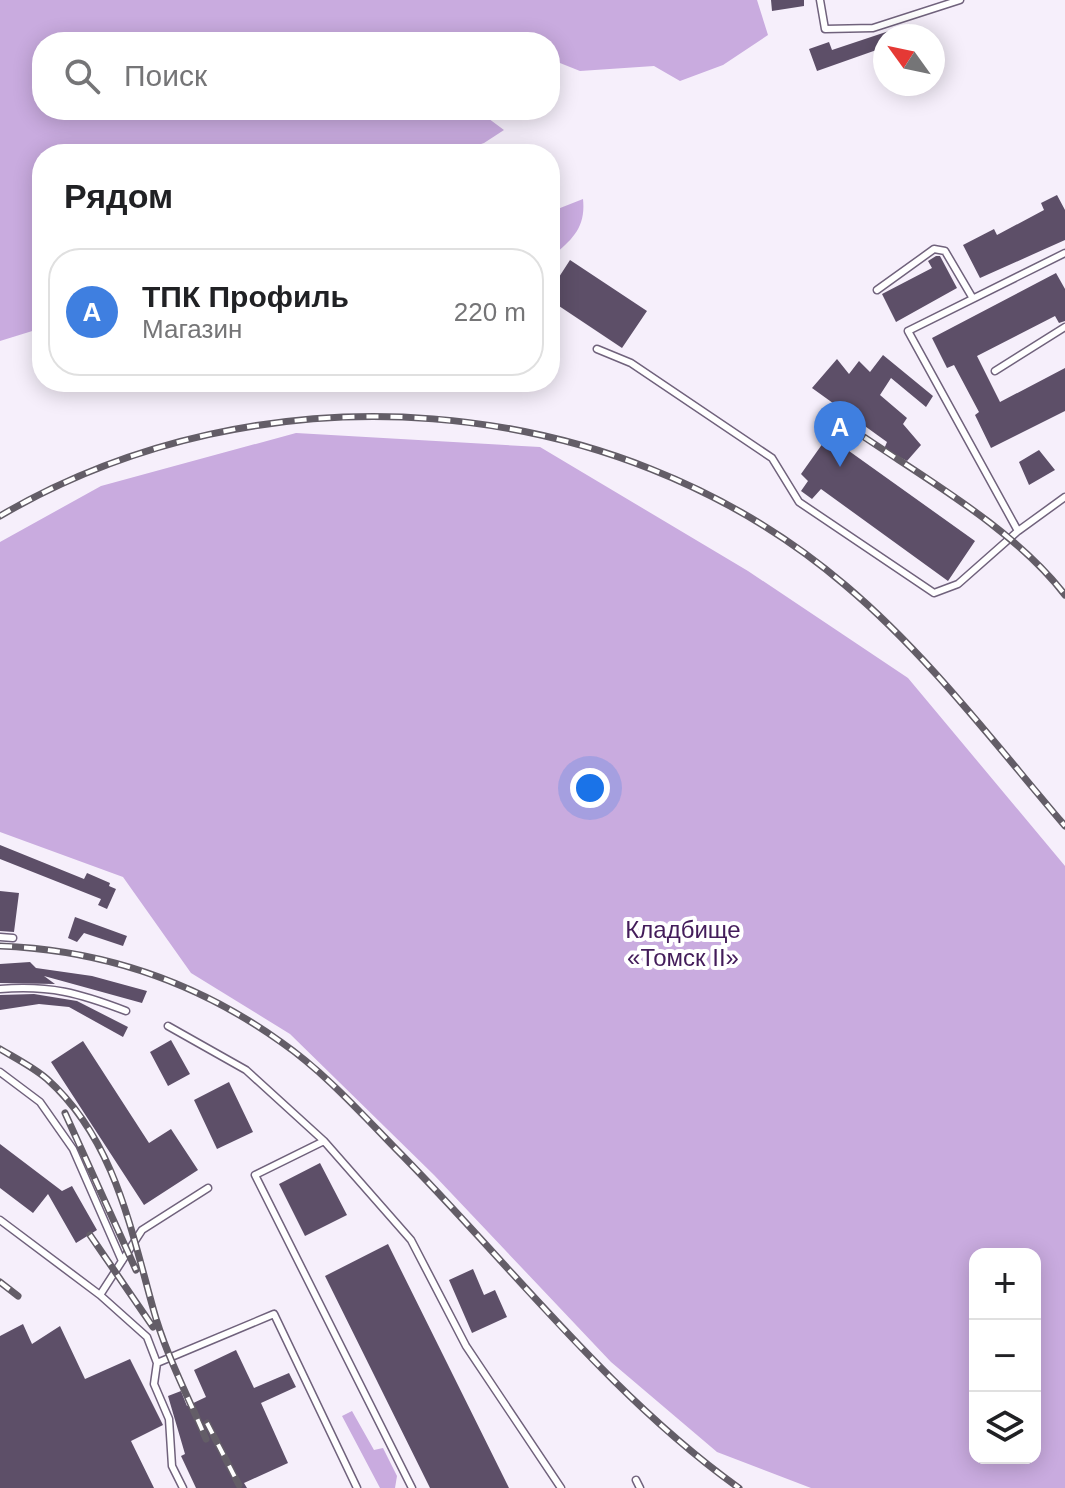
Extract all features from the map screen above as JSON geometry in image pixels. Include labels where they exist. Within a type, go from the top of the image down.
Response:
[{"type":"lane","points":[[820,0],[825,29],[873,28],[960,0]]},
{"type":"lane","points":[[877,290],[934,249],[945,251],[972,297]]},
{"type":"lane","points":[[1018,531],[908,331],[1065,253]]},
{"type":"lane","points":[[995,371],[1065,327]]},
{"type":"lane","points":[[597,349],[631,363],[772,458],[799,502],[934,593],[958,584],[1018,531],[1065,497]]},
{"type":"lane","points":[[0,937],[13,938]]},
{"type":"lane","points":[[0,989],[38,986],[79,993],[126,1011]]},
{"type":"lane","points":[[168,1026],[246,1070],[324,1141],[411,1240],[466,1346],[561,1488]]},
{"type":"lane","points":[[0,1072],[40,1102],[73,1149],[122,1261]]},
{"type":"lane","points":[[324,1141],[255,1175],[412,1488]]},
{"type":"lane","points":[[100,1295],[142,1230],[208,1188]]},
{"type":"lane","points":[[0,1220],[100,1295],[147,1337],[157,1363],[154,1384],[169,1419],[172,1466],[183,1488]]},
{"type":"lane","points":[[157,1363],[274,1314],[357,1488]]},
{"type":"lane","points":[[636,1480],[640,1488]]},
{"type":"green space","points":[[0,0],[757,0],[768,35],[723,65],[680,81],[654,66],[580,71],[560,63],[560,32],[32,32],[32,120],[490,120],[504,130],[481,144],[32,144],[32,331],[0,341]]},
{"type":"green space","points":[[583,199],[580,226],[560,249],[560,208]]},
{"type":"green space","name":"Кладбище «Томск II»","points":[[296,433],[540,447],[748,571],[908,678],[1065,866],[1065,1488],[811,1488],[717,1452],[611,1362],[434,1175],[290,1034],[191,973],[123,877],[0,832],[0,542],[101,486]]},
{"type":"green space","points":[[352,1411],[374,1450],[383,1448],[397,1476],[395,1488],[380,1488],[342,1416]]},
{"type":"building","points":[[771,0],[804,0],[804,6],[772,11]]},
{"type":"building","points":[[873,36],[873,51],[817,71],[809,49],[829,42],[832,50]]},
{"type":"building","points":[[1057,195],[1065,210],[1065,240],[980,278],[963,245],[994,229],[997,235],[1044,210],[1041,203]]},
{"type":"building","points":[[940,256],[957,288],[896,322],[882,294],[932,268],[928,261]]},
{"type":"building","points":[[570,260],[647,311],[622,348],[560,307],[560,276]]},
{"type":"building","points":[[1056,273],[1065,289],[1065,321],[1059,323],[1055,316],[977,356],[1000,402],[1065,368],[1065,411],[991,448],[975,415],[979,412],[954,365],[947,368],[932,338]]},
{"type":"building","points":[[883,355],[933,396],[926,407],[891,378],[880,395],[907,418],[903,424],[921,445],[907,461],[884,449],[887,442],[812,388],[837,359],[849,374],[859,361],[870,372]]},
{"type":"building","points":[[828,436],[975,541],[948,581],[821,489],[812,499],[801,491],[808,481],[801,474]]},
{"type":"building","points":[[1039,450],[1055,470],[1029,485],[1019,462]]},
{"type":"building","points":[[0,845],[84,879],[87,873],[110,883],[109,886],[116,889],[107,909],[98,905],[101,899],[0,859]]},
{"type":"building","points":[[0,891],[19,893],[14,932],[0,931]]},
{"type":"building","points":[[75,917],[127,936],[123,946],[84,933],[77,942],[68,938]]},
{"type":"building","points":[[30,962],[36,968],[92,976],[147,991],[142,1003],[44,976],[55,984],[0,983],[0,964]]},
{"type":"building","points":[[34,994],[77,1001],[128,1027],[123,1037],[69,1007],[39,1004],[0,1010],[0,995]]},
{"type":"building","points":[[171,1040],[190,1074],[168,1086],[150,1052]]},
{"type":"building","points":[[83,1041],[149,1143],[171,1129],[198,1170],[144,1205],[51,1062]]},
{"type":"building","points":[[229,1082],[253,1132],[217,1149],[194,1100]]},
{"type":"building","points":[[0,1144],[62,1191],[72,1186],[97,1230],[76,1243],[48,1194],[33,1213],[0,1188]]},
{"type":"building","points":[[320,1163],[347,1215],[305,1236],[279,1184]]},
{"type":"building","points":[[388,1244],[509,1488],[430,1488],[325,1276]]},
{"type":"building","points":[[473,1269],[484,1295],[495,1290],[507,1317],[472,1333],[449,1280]]},
{"type":"building","points":[[23,1324],[32,1344],[60,1326],[85,1379],[130,1359],[163,1425],[131,1441],[154,1488],[0,1488],[0,1336]]},
{"type":"building","points":[[236,1350],[254,1388],[289,1373],[296,1387],[261,1403],[288,1463],[244,1483],[247,1488],[196,1488],[181,1456],[185,1454],[168,1396],[181,1391],[187,1406],[206,1397],[194,1370]]},
{"type":"railway","points":[[0,516],[102,467],[209,434],[321,418],[433,419],[544,436],[651,469],[752,519],[845,585],[933,670],[1065,826]]},
{"type":"railway","points":[[845,424],[991,524],[1018,546],[1065,595]]},
{"type":"railway","points":[[0,946],[76,954],[148,973],[216,1002],[281,1042],[312,1066],[355,1107],[646,1412],[739,1488]]},
{"type":"railway","points":[[0,1049],[47,1079],[70,1103],[104,1156],[127,1215],[164,1341],[206,1439]]},
{"type":"railway","points":[[65,1113],[136,1270]]},
{"type":"railway","points":[[90,1235],[153,1327]]},
{"type":"railway","points":[[0,1282],[18,1296]]},
{"type":"railway","points":[[207,1423],[239,1485]]},
{"type":"place","name":"ТПК Профиль","points":[[840,467]]}]
